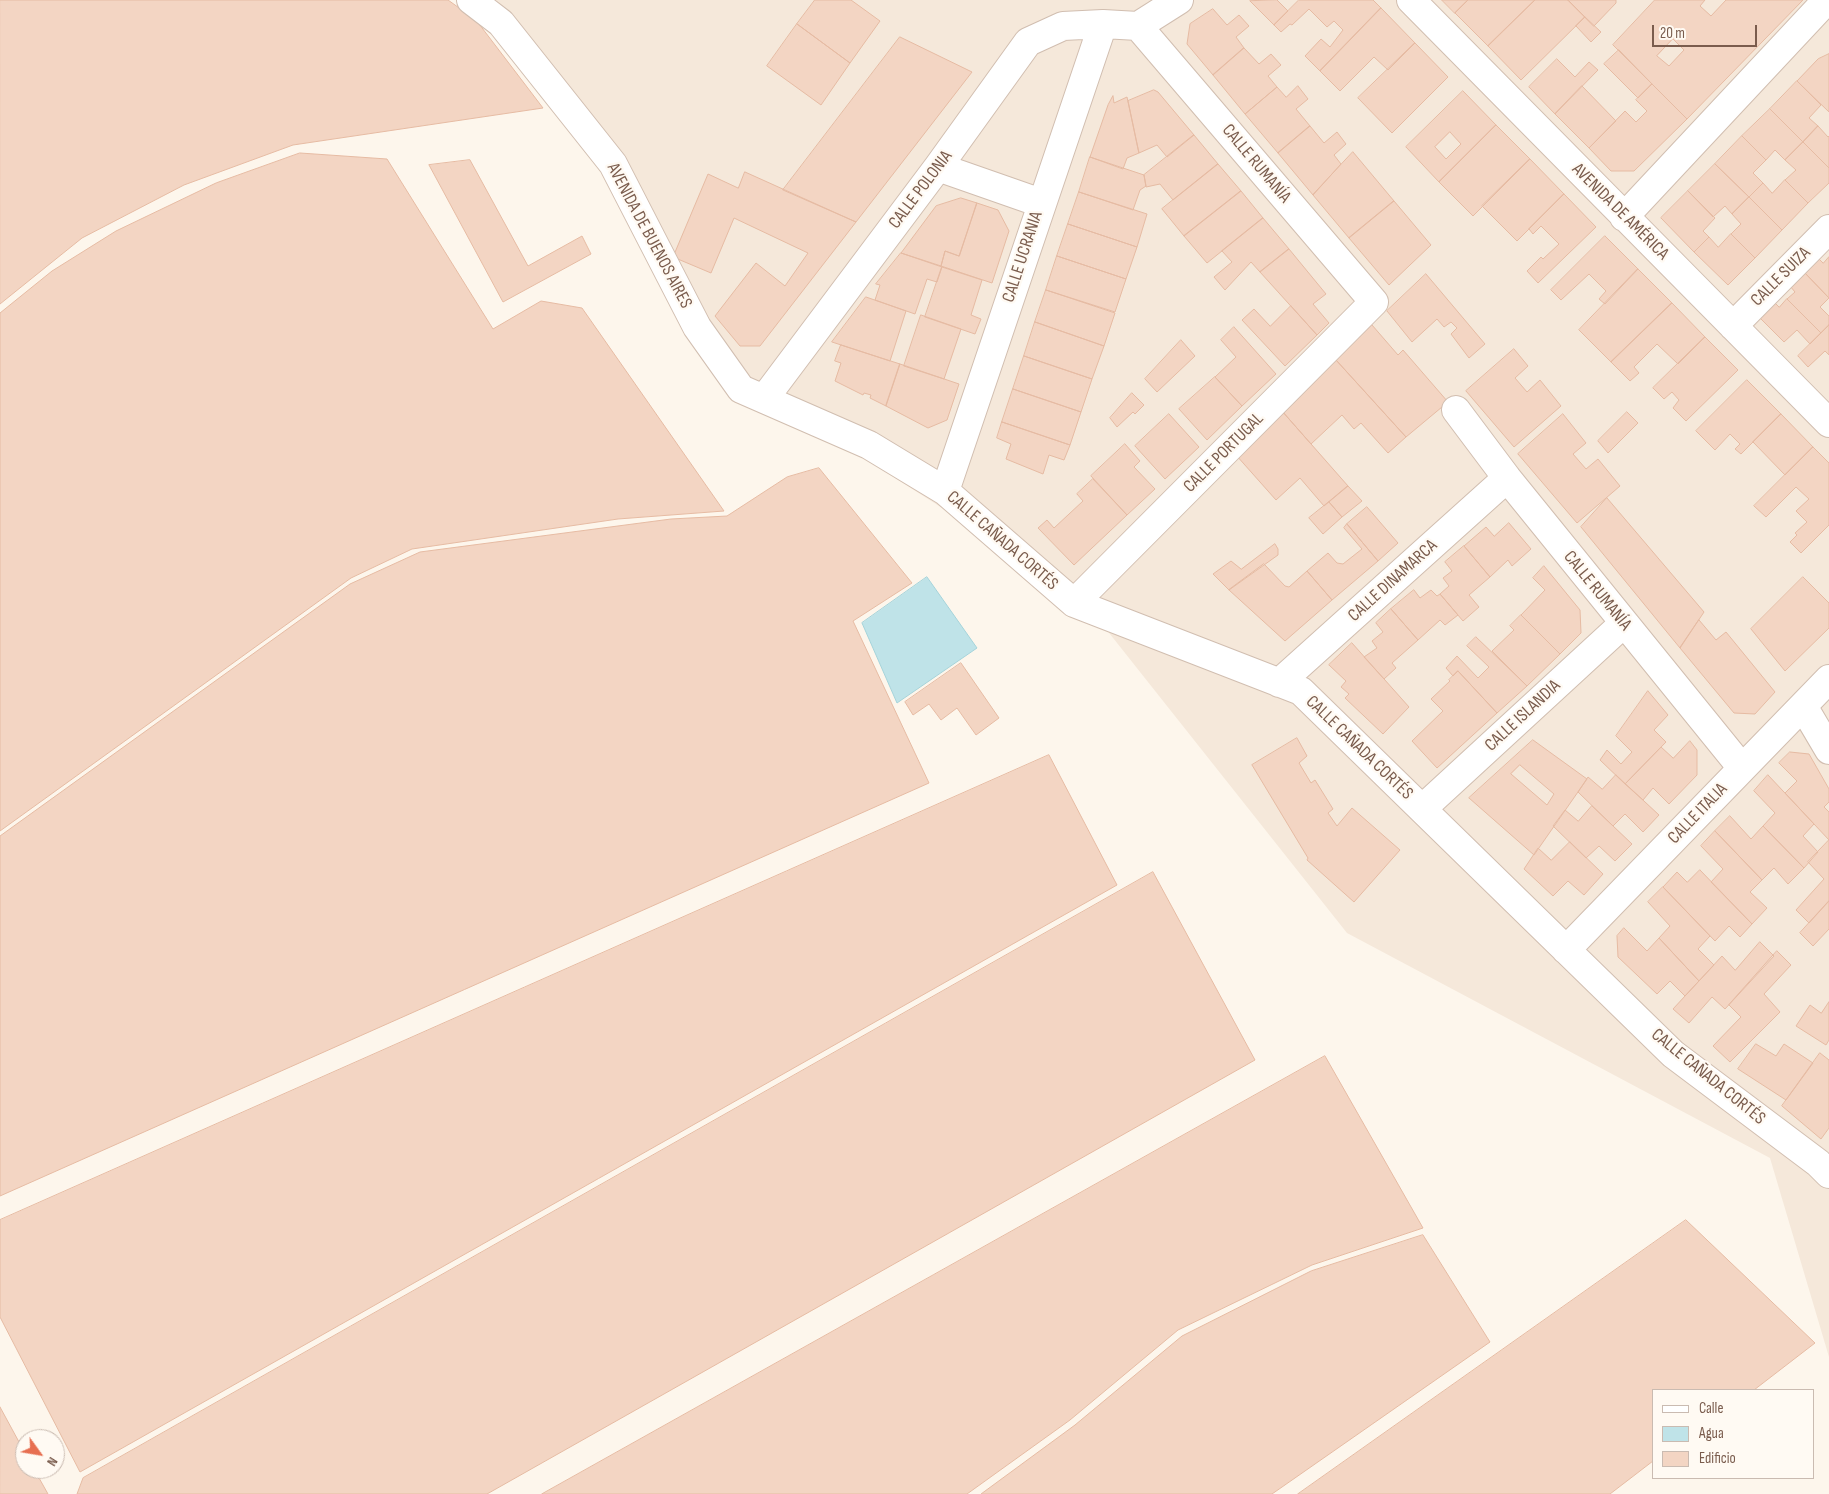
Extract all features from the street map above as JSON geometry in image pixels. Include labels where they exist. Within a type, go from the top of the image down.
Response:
[{"type":"street","name":"AVENIDA DE BUENOS AIRES","points":[[471,0],[501,23],[613,164],[697,327],[753,394]]},
{"type":"street","points":[[1138,26],[1179,0]]},
{"type":"street","name":"AVENIDA DE AMÉRICA","points":[[1411,0],[1829,423]]},
{"type":"street","points":[[1624,217],[1827,0]]},
{"type":"street","name":"CALLE POLONIA","points":[[753,394],[938,168],[1028,42],[1063,26],[1103,24],[1138,26]]},
{"type":"street","name":"CALLE UCRANIA","points":[[945,491],[1103,24]]},
{"type":"street","name":"CALLE RUMANÍA","points":[[1138,26],[1374,302]]},
{"type":"street","points":[[938,168],[1041,203]]},
{"type":"street","name":"CALLE SUIZA","points":[[1733,326],[1829,229]]},
{"type":"street","name":"CALLE PORTUGAL","points":[[1074,603],[1374,302]]},
{"type":"street","name":"CALLE CAÑADA CORTÉS","points":[[753,394],[869,445],[945,491],[1074,603],[1300,691],[1673,1054],[1825,1161]]},
{"type":"street","name":"CALLE RUMANÍA","points":[[1456,410],[1506,478],[1742,768]]},
{"type":"street","name":"CALLE DINAMARCA","points":[[1280,683],[1506,478]]},
{"type":"street","name":"CALLE ISLANDIA","points":[[1422,809],[1623,624]]},
{"type":"street","name":"CALLE ITALIA","points":[[1566,950],[1829,679]]},
{"type":"street","points":[[1803,706],[1829,750]]},
{"type":"shaded area","points":[[480,0],[1829,0],[1829,1357],[1770,1158],[1347,933],[1079,595],[744,382],[616,158]]},
{"type":"water","points":[[927,577],[977,648],[897,703],[862,623]]},
{"type":"building","points":[[0,0],[448,0],[476,20],[543,108],[293,145],[184,185],[82,238],[0,304]]},
{"type":"building","points":[[815,0],[851,0],[880,21],[850,63],[797,24]]},
{"type":"building","points":[[1277,0],[1288,11],[1274,25],[1250,1]]},
{"type":"building","points":[[1299,0],[1373,0],[1381,8],[1320,71],[1305,56],[1321,39],[1330,47],[1343,30],[1334,21],[1327,27],[1309,9],[1292,25],[1290,24],[1281,32],[1274,25]]},
{"type":"building","points":[[1442,0],[1468,0],[1455,13]]},
{"type":"building","points":[[1468,0],[1535,0],[1488,46],[1455,13]]},
{"type":"building","points":[[1535,0],[1568,0],[1585,17],[1521,80],[1488,46]]},
{"type":"building","points":[[1568,0],[1616,0],[1616,3],[1594,26]]},
{"type":"building","points":[[1655,0],[1705,0],[1700,6],[1711,16],[1726,0],[1803,0],[1687,119],[1613,45]],"holes":[[[1673,39],[1684,50],[1669,66],[1657,56]]]},
{"type":"building","points":[[1381,8],[1415,43],[1388,70],[1374,57],[1340,91],[1320,71]]},
{"type":"building","points":[[1213,9],[1227,25],[1239,15],[1249,26],[1236,37],[1244,48],[1213,75],[1187,44],[1190,24]]},
{"type":"building","points":[[1585,17],[1601,32],[1591,42],[1576,26]]},
{"type":"building","points":[[797,24],[850,63],[821,105],[767,66]]},
{"type":"building","points":[[900,37],[972,72],[856,222],[783,190]]},
{"type":"building","points":[[1415,43],[1448,77],[1392,133],[1358,98]]},
{"type":"building","points":[[1244,48],[1259,64],[1271,54],[1281,65],[1268,76],[1277,87],[1245,114],[1213,75]]},
{"type":"building","points":[[1619,50],[1652,84],[1638,98],[1604,64]]},
{"type":"building","points":[[1829,54],[1829,112],[1797,81],[1818,59]]},
{"type":"building","points":[[1557,59],[1575,77],[1589,62],[1598,70],[1555,114],[1529,87]]},
{"type":"building","points":[[1797,81],[1821,105],[1809,118],[1818,126],[1803,142],[1770,109]]},
{"type":"building","points":[[1652,84],[1687,119],[1634,171],[1611,171],[1589,148],[1625,111],[1636,122],[1647,111],[1636,100]]},
{"type":"building","points":[[1298,86],[1308,99],[1296,109],[1310,126],[1278,153],[1245,114],[1277,87],[1286,97]]},
{"type":"building","points":[[1582,86],[1616,121],[1589,148],[1555,114]]},
{"type":"building","points":[[1154,90],[1158,92],[1194,135],[1167,157],[1157,145],[1139,153],[1128,101]]},
{"type":"building","points":[[1463,91],[1496,125],[1439,182],[1406,147]],"holes":[[[1450,132],[1461,144],[1446,159],[1435,147]]]},
{"type":"building","points":[[1113,96],[1114,103],[1127,97],[1139,153],[1127,158],[1123,169],[1090,157],[1108,105]]},
{"type":"building","points":[[1770,109],[1803,142],[1785,160],[1775,150],[1766,160],[1742,136]]},
{"type":"building","points":[[1496,125],[1530,159],[1473,216],[1439,182]]},
{"type":"building","points":[[1310,126],[1324,143],[1337,132],[1346,144],[1334,155],[1341,164],[1313,195],[1278,153]]},
{"type":"building","points":[[1818,126],[1829,136],[1829,168],[1803,142]]},
{"type":"building","points":[[1194,135],[1218,164],[1173,200],[1160,184],[1146,187],[1144,175]]},
{"type":"building","points":[[1742,136],[1766,160],[1753,173],[1763,183],[1749,197],[1715,164]]},
{"type":"building","points":[[1803,142],[1829,168],[1829,183],[1808,203],[1785,180],[1796,170],[1785,160]]},
{"type":"building","points":[[1353,152],[1394,201],[1349,238],[1313,195]]},
{"type":"building","points":[[300,153],[387,159],[493,329],[541,301],[582,308],[724,511],[618,519],[412,549],[351,578],[0,831],[0,313],[52,271],[116,231],[216,183]]},
{"type":"building","points":[[1090,157],[1144,175],[1146,186],[1140,190],[1133,210],[1079,192]]},
{"type":"building","points":[[1530,159],[1564,194],[1517,241],[1482,206]]},
{"type":"building","points":[[470,160],[528,266],[582,236],[591,254],[503,302],[429,165]]},
{"type":"building","points":[[1218,164],[1241,191],[1184,236],[1162,209]]},
{"type":"building","points":[[1715,164],[1749,197],[1732,214],[1725,206],[1713,217],[1688,191]]},
{"type":"building","points":[[745,172],[856,222],[760,346],[740,346],[715,316],[756,263],[785,286],[808,253],[734,218],[711,273],[673,257],[708,174],[738,188]]},
{"type":"building","points":[[1785,180],[1808,203],[1782,230],[1749,197],[1763,183],[1772,193]]},
{"type":"building","points":[[1241,191],[1263,218],[1207,263],[1184,236]]},
{"type":"building","points":[[1688,191],[1715,218],[1703,231],[1709,237],[1694,252],[1661,218]]},
{"type":"building","points":[[1079,192],[1147,214],[1137,247],[1068,224]]},
{"type":"building","points":[[1564,194],[1596,227],[1538,283],[1527,271],[1541,257],[1543,259],[1559,244],[1541,226],[1533,234],[1529,229]]},
{"type":"building","points":[[1749,197],[1782,230],[1755,258],[1731,234],[1741,224],[1732,214]]},
{"type":"building","points":[[961,198],[977,203],[959,256],[945,251],[941,266],[901,253],[936,206]]},
{"type":"building","points":[[1394,201],[1431,245],[1389,285],[1349,238]]},
{"type":"building","points":[[977,203],[998,210],[1009,231],[992,283],[941,266],[945,251],[959,256]]},
{"type":"building","points":[[1263,218],[1289,249],[1260,272],[1251,262],[1225,290],[1214,277],[1232,262],[1222,251]]},
{"type":"building","points":[[1068,224],[1137,247],[1126,279],[1057,256]]},
{"type":"building","points":[[1731,234],[1755,258],[1728,285],[1694,252],[1709,237],[1718,247]]},
{"type":"building","points":[[1605,236],[1638,269],[1605,304],[1599,299],[1606,291],[1589,274],[1561,300],[1551,290]]},
{"type":"building","points":[[1289,249],[1326,294],[1313,304],[1329,323],[1317,335],[1260,272]]},
{"type":"building","points":[[901,253],[942,267],[937,282],[927,279],[915,314],[875,300],[880,285],[876,284]]},
{"type":"building","points":[[1057,256],[1126,279],[1115,312],[1046,290]]},
{"type":"building","points":[[1829,257],[1829,298],[1804,272],[1818,258],[1823,263]]},
{"type":"building","points":[[942,267],[982,280],[971,315],[981,319],[975,334],[925,317]]},
{"type":"building","points":[[1638,269],[1672,303],[1611,362],[1579,330]]},
{"type":"building","points":[[1804,272],[1829,298],[1820,307],[1829,316],[1829,325],[1821,333],[1787,299],[1795,292],[1790,286]]},
{"type":"building","points":[[1426,274],[1485,344],[1469,358],[1451,334],[1457,328],[1451,322],[1444,327],[1437,319],[1412,342],[1387,311]]},
{"type":"building","points":[[1046,290],[1115,313],[1104,346],[1035,322]]},
{"type":"building","points":[[866,297],[906,311],[890,361],[832,342]]},
{"type":"building","points":[[1787,299],[1821,333],[1810,344],[1797,330],[1784,342],[1760,318],[1775,303],[1779,307]]},
{"type":"building","points":[[1672,303],[1705,337],[1678,364],[1657,344],[1634,367],[1639,373],[1630,381],[1611,362]]},
{"type":"building","points":[[1291,306],[1317,335],[1285,366],[1242,320],[1254,309],[1270,326]]},
{"type":"building","points":[[921,315],[961,329],[944,379],[904,366]]},
{"type":"building","points":[[1035,322],[1104,346],[1092,379],[1024,356]]},
{"type":"building","points":[[1372,325],[1398,355],[1403,350],[1448,402],[1406,437],[1336,360]]},
{"type":"building","points":[[1829,325],[1829,355],[1825,351],[1808,367],[1798,356]]},
{"type":"building","points":[[1234,327],[1276,374],[1242,406],[1215,377],[1236,357],[1221,340]]},
{"type":"building","points":[[1705,337],[1738,370],[1686,421],[1673,408],[1679,400],[1672,392],[1664,399],[1653,388]]},
{"type":"building","points":[[1181,340],[1195,356],[1157,392],[1145,379]]},
{"type":"building","points":[[841,345],[900,364],[886,406],[870,398],[871,395],[864,393],[863,395],[835,381],[841,363],[835,361]]},
{"type":"building","points":[[1514,349],[1528,366],[1515,378],[1527,392],[1540,380],[1561,406],[1514,447],[1466,391]]},
{"type":"building","points":[[1024,356],[1092,379],[1081,412],[1013,389]]},
{"type":"building","points":[[1336,360],[1406,437],[1388,453],[1361,423],[1354,429],[1342,415],[1311,444],[1282,411]]},
{"type":"building","points":[[900,364],[959,384],[947,420],[928,428],[886,406]]},
{"type":"building","points":[[1215,377],[1242,406],[1207,440],[1179,409]]},
{"type":"building","points":[[1747,380],[1781,414],[1741,454],[1735,449],[1740,444],[1730,434],[1715,450],[1696,431]]},
{"type":"building","points":[[1013,389],[1081,412],[1070,445],[1002,422]]},
{"type":"building","points":[[1132,393],[1144,405],[1135,414],[1133,412],[1117,427],[1110,418]]},
{"type":"building","points":[[1282,411],[1348,486],[1324,506],[1300,478],[1276,500],[1236,455]]},
{"type":"building","points":[[1627,412],[1638,423],[1608,453],[1598,441]]},
{"type":"building","points":[[1169,414],[1199,447],[1165,479],[1135,446]]},
{"type":"building","points":[[1563,414],[1586,443],[1573,454],[1586,469],[1598,459],[1620,486],[1577,523],[1518,454]]},
{"type":"building","points":[[1781,414],[1813,447],[1785,475],[1753,442]]},
{"type":"building","points":[[1002,422],[1070,445],[1064,460],[1049,455],[1043,474],[1006,459],[1011,444],[997,438]]},
{"type":"building","points":[[1125,444],[1140,461],[1134,467],[1155,489],[1127,515],[1091,476]]},
{"type":"building","points":[[1813,447],[1829,463],[1829,525],[1801,553],[1790,542],[1797,535],[1795,533],[1807,522],[1796,511],[1809,499],[1796,487],[1766,517],[1754,506]]},
{"type":"building","points":[[819,468],[912,583],[853,621],[929,783],[0,1196],[0,836],[350,584],[420,552],[671,519],[727,516],[787,477]]},
{"type":"building","points":[[1093,479],[1127,515],[1074,565],[1038,528],[1047,520],[1054,528],[1083,501],[1077,494]]},
{"type":"building","points":[[1348,486],[1362,501],[1342,517],[1329,502]]},
{"type":"building","points":[[1607,498],[1704,612],[1680,648],[1581,527]]},
{"type":"building","points":[[1329,502],[1342,517],[1323,534],[1309,518]]},
{"type":"building","points":[[1367,507],[1398,543],[1378,561],[1347,524]]},
{"type":"building","points":[[1509,523],[1531,549],[1512,566],[1508,560],[1490,577],[1464,546],[1486,527],[1494,536]]},
{"type":"building","points":[[1347,524],[1378,561],[1332,600],[1307,571],[1328,553],[1337,563],[1343,564],[1362,549],[1344,528]]},
{"type":"building","points":[[1275,544],[1278,549],[1278,555],[1229,590],[1213,574],[1231,561],[1241,569]]},
{"type":"building","points":[[1464,546],[1490,577],[1469,595],[1479,607],[1463,621],[1440,594],[1449,586],[1443,578],[1452,571],[1445,562]]},
{"type":"building","points":[[1264,564],[1285,586],[1289,587],[1307,571],[1332,600],[1285,641],[1229,590]]},
{"type":"building","points":[[1544,566],[1580,610],[1581,633],[1560,654],[1521,615],[1545,590],[1533,578]]},
{"type":"building","points":[[1803,577],[1829,603],[1829,628],[1785,671],[1751,629]]},
{"type":"building","points":[[1414,590],[1420,598],[1431,590],[1437,596],[1440,594],[1458,615],[1445,625],[1440,620],[1418,640],[1391,609]]},
{"type":"building","points":[[1391,609],[1418,640],[1392,663],[1396,668],[1384,679],[1364,657],[1377,648],[1372,641],[1383,632],[1376,623]]},
{"type":"building","points":[[1521,615],[1560,654],[1527,686],[1492,651],[1514,630],[1510,626]]},
{"type":"building","points":[[1699,620],[1716,640],[1726,632],[1775,692],[1755,714],[1734,713],[1680,648]]},
{"type":"building","points":[[1476,637],[1527,686],[1497,713],[1458,671],[1453,676],[1446,668],[1457,656],[1478,678],[1489,667],[1467,646]]},
{"type":"building","points":[[1352,643],[1409,707],[1383,734],[1345,698],[1349,694],[1341,687],[1346,681],[1329,665]]},
{"type":"building","points":[[961,663],[999,718],[976,735],[957,708],[941,720],[929,704],[913,715],[905,702]]},
{"type":"building","points":[[1458,671],[1497,713],[1437,768],[1412,741],[1443,711],[1431,699]]},
{"type":"building","points":[[1648,691],[1668,715],[1654,730],[1666,742],[1625,784],[1600,760],[1607,750],[1621,764],[1632,752],[1616,736]]},
{"type":"building","points":[[1297,738],[1307,756],[1299,763],[1311,783],[1315,780],[1333,809],[1328,813],[1337,826],[1352,808],[1400,850],[1354,902],[1307,860],[1308,858],[1252,765]]},
{"type":"building","points":[[1533,740],[1587,779],[1534,855],[1469,798]],"holes":[[[1520,765],[1554,794],[1547,805],[1511,774]]]},
{"type":"building","points":[[1690,741],[1697,750],[1697,775],[1669,804],[1653,788],[1643,800],[1625,784],[1661,747],[1673,758]]},
{"type":"building","points":[[1790,752],[1809,754],[1829,789],[1829,802],[1824,807],[1829,812],[1829,840],[1785,793],[1797,781],[1779,763]]},
{"type":"building","points":[[1049,755],[1117,885],[80,1472],[65,1443],[65,1429],[58,1429],[0,1317],[0,1220]]},
{"type":"building","points":[[1616,775],[1659,815],[1643,832],[1625,814],[1613,826],[1578,792],[1588,777],[1602,789]]},
{"type":"building","points":[[1768,775],[1814,824],[1803,836],[1818,852],[1804,868],[1763,826],[1775,813],[1754,791]]},
{"type":"building","points":[[1592,806],[1632,844],[1615,861],[1599,846],[1586,858],[1553,826],[1565,810],[1578,821]]},
{"type":"building","points":[[1730,816],[1751,839],[1763,826],[1804,868],[1788,884],[1774,868],[1762,880],[1715,831]]},
{"type":"building","points":[[1715,831],[1762,880],[1750,892],[1767,908],[1752,924],[1711,882],[1723,869],[1701,846]]},
{"type":"building","points":[[1829,840],[1829,901],[1809,923],[1796,910],[1824,879],[1808,862]]},
{"type":"building","points":[[1570,842],[1603,874],[1584,895],[1568,881],[1553,896],[1524,869],[1538,848],[1551,860]]},
{"type":"building","points":[[1700,870],[1752,924],[1740,937],[1729,926],[1715,941],[1663,887],[1677,872],[1687,882]]},
{"type":"building","points":[[1153,872],[1255,1060],[487,1494],[77,1494],[83,1478]]},
{"type":"building","points":[[1663,887],[1710,936],[1698,949],[1714,965],[1699,981],[1659,938],[1670,926],[1648,902]]},
{"type":"building","points":[[1829,901],[1829,929],[1813,946],[1800,933]]},
{"type":"building","points":[[1624,928],[1647,951],[1659,938],[1699,981],[1685,996],[1670,981],[1657,994],[1618,957],[1617,936]]},
{"type":"building","points":[[1760,942],[1774,956],[1725,1009],[1712,997],[1689,1023],[1673,1009],[1722,956],[1735,970]]},
{"type":"building","points":[[1777,951],[1791,965],[1764,994],[1780,1012],[1730,1062],[1713,1046],[1741,1017],[1729,1005]]},
{"type":"building","points":[[1829,1002],[1829,1040],[1826,1045],[1796,1026],[1810,1005],[1821,1013]]},
{"type":"building","points":[[1756,1044],[1776,1056],[1784,1044],[1813,1063],[1786,1100],[1738,1069]]},
{"type":"building","points":[[1820,1053],[1829,1060],[1829,1128],[1821,1139],[1782,1106]]},
{"type":"building","points":[[1325,1056],[1423,1228],[1312,1265],[1178,1330],[1070,1420],[967,1494],[542,1494]]},
{"type":"building","points":[[1686,1220],[1815,1343],[1755,1389],[1652,1389],[1652,1462],[1610,1494],[1298,1494]]},
{"type":"building","points":[[1423,1235],[1490,1342],[1272,1494],[981,1494],[1075,1425],[1182,1336],[1311,1271]]},
{"type":"building","points":[[0,1407],[15,1435],[15,1479],[40,1479],[48,1494],[0,1494]]}]
